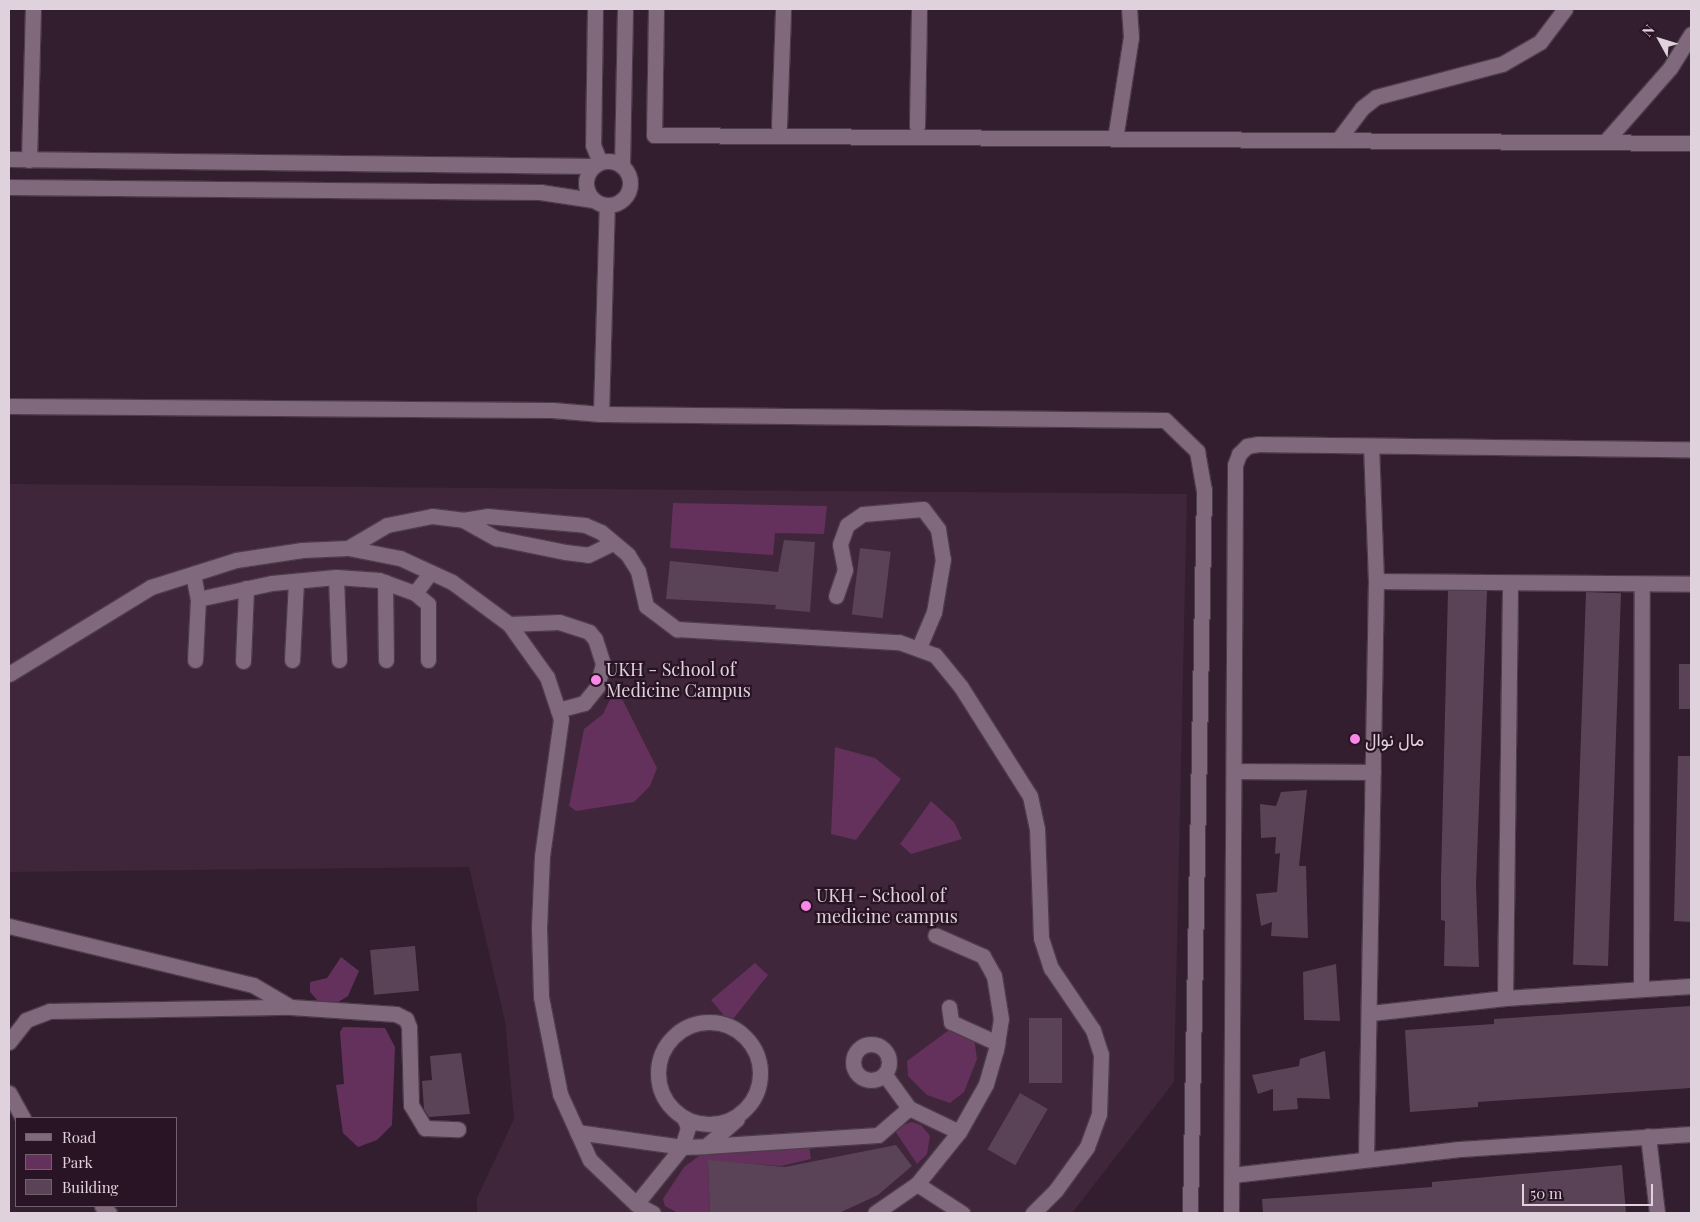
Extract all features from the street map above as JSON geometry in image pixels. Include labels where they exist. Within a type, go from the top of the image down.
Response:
[{"type":"street","points":[[29,160],[33,9]]},
{"type":"street","points":[[595,9],[593,145],[597,164],[586,179],[600,203],[601,414]]},
{"type":"street","points":[[9,187],[540,192],[600,203],[622,200],[630,187],[622,166],[626,9]]},
{"type":"street","points":[[656,9],[654,135],[1691,143]]},
{"type":"street","points":[[780,126],[782,9]]},
{"type":"street","points":[[917,126],[920,9]]},
{"type":"street","points":[[1116,138],[1131,37],[1128,9]]},
{"type":"street","points":[[1338,140],[1362,108],[1376,97],[1502,64],[1540,42],[1566,9]]},
{"type":"street","points":[[1605,142],[1670,68],[1691,34]]},
{"type":"street","points":[[9,160],[597,164],[622,166]]},
{"type":"street","points":[[114,188],[116,161]]},
{"type":"street","points":[[9,406],[552,410],[601,414],[1165,420],[1197,451],[1204,490],[1190,1213]]},
{"type":"street","points":[[1231,1213],[1236,460],[1242,450],[1252,445],[1691,449]]},
{"type":"street","points":[[1366,1158],[1371,1013],[1376,581],[1371,446]]},
{"type":"street","points":[[836,596],[845,570],[840,544],[847,525],[863,514],[923,509],[938,528],[943,559],[934,612],[919,647]]},
{"type":"street","points":[[348,548],[387,525],[432,516],[463,520],[487,516],[585,525],[613,543],[638,571],[646,606],[677,629],[899,642],[919,647],[935,655],[961,687],[1030,796],[1037,828],[1041,938],[1051,968],[1093,1030],[1101,1054],[1099,1114],[1086,1148],[1056,1190],[1032,1213]]},
{"type":"street","points":[[463,520],[496,538],[565,552],[588,555],[613,543]]},
{"type":"street","points":[[9,674],[151,587],[236,560],[348,548],[400,558],[431,572],[452,582],[509,624],[547,677],[558,710],[555,776],[542,856],[541,997],[560,1094],[590,1160],[636,1204],[653,1213]]},
{"type":"street","points":[[415,593],[431,572]]},
{"type":"street","points":[[194,574],[198,599],[195,660]]},
{"type":"street","points":[[198,599],[246,588],[336,577],[385,582],[415,593],[428,604],[428,660]]},
{"type":"street","points":[[336,577],[339,660]]},
{"type":"street","points":[[292,660],[296,581]]},
{"type":"street","points":[[1376,581],[1691,584]]},
{"type":"street","points":[[385,582],[386,660]]},
{"type":"street","points":[[1505,998],[1510,583]]},
{"type":"street","points":[[1641,988],[1642,584]]},
{"type":"street","points":[[243,661],[246,588]]},
{"type":"street","points":[[509,624],[559,622],[589,632],[595,639],[603,664],[597,687],[584,703],[558,710]]},
{"type":"street","points":[[1235,770],[1373,772]]},
{"type":"street","points":[[9,926],[253,985],[290,1007]]},
{"type":"street","points":[[876,1213],[917,1184],[959,1132],[986,1084],[997,1043],[1001,1018],[994,976],[983,956],[935,935]]},
{"type":"street","points":[[1371,1013],[1505,998],[1691,986]]},
{"type":"street","points":[[9,1042],[26,1020],[50,1011],[290,1007],[396,1014],[406,1019],[411,1105],[425,1128],[458,1129]]},
{"type":"street","points":[[949,1007],[951,1022],[997,1043]]},
{"type":"street","points":[[636,1204],[682,1147],[688,1127],[684,1118],[667,1103],[660,1088],[660,1056],[680,1030],[711,1021],[743,1034],[754,1048],[760,1064],[760,1082],[754,1099],[729,1128],[706,1146]]},
{"type":"street","points":[[884,1075],[909,1108],[959,1132]]},
{"type":"street","points":[[9,1093],[21,1117]]},
{"type":"street","points":[[577,1132],[682,1147],[878,1135],[909,1108]]},
{"type":"street","points":[[684,1118],[710,1125],[740,1114]]},
{"type":"street","points":[[1232,1175],[1366,1158],[1691,1134]]},
{"type":"street","points":[[1648,1136],[1657,1213]]},
{"type":"street","points":[[917,1184],[962,1213]]},
{"type":"shaded area","name":"UKH - School of Medicine Campus","points":[[9,484],[1187,494],[1174,1082],[1072,1213],[477,1213],[477,1198],[514,1119],[505,1021],[469,867],[9,872]]},
{"type":"green space","points":[[673,503],[827,506],[824,534],[775,533],[773,555],[670,548]]},
{"type":"green space","points":[[616,687],[657,768],[650,786],[634,802],[576,811],[569,806],[584,729],[603,714]]},
{"type":"green space","points":[[835,747],[875,758],[901,779],[856,840],[831,834]]},
{"type":"green space","points":[[931,801],[954,822],[962,839],[911,854],[900,844]]},
{"type":"green space","points":[[341,957],[359,971],[348,996],[332,1006],[318,1001],[310,992],[310,982],[327,978]]},
{"type":"green space","points":[[755,963],[768,975],[730,1023],[711,1000]]},
{"type":"green space","points":[[343,1027],[385,1028],[395,1047],[392,1125],[377,1140],[358,1147],[343,1133],[336,1085],[344,1084],[340,1032]]},
{"type":"green space","points":[[949,1030],[974,1037],[977,1059],[964,1092],[950,1103],[927,1095],[908,1076],[907,1061]]},
{"type":"green space","points":[[912,1122],[921,1125],[930,1136],[927,1154],[917,1164],[893,1128]]},
{"type":"green space","points":[[809,1145],[811,1159],[781,1166],[708,1161],[710,1213],[678,1213],[665,1206],[663,1199],[684,1167],[707,1150]]},
{"type":"building","points":[[784,540],[815,542],[810,612],[775,609],[776,605],[666,599],[670,561],[778,572]]},
{"type":"building","points":[[860,548],[891,552],[883,618],[852,615]]},
{"type":"building","points":[[1448,591],[1487,591],[1476,885],[1479,967],[1444,966],[1445,921],[1441,920],[1441,878]]},
{"type":"building","points":[[1586,592],[1621,593],[1608,966],[1573,965]]},
{"type":"building","points":[[1679,664],[1691,664],[1691,709],[1679,709]]},
{"type":"building","points":[[1678,756],[1691,756],[1691,922],[1674,921]]},
{"type":"building","points":[[1307,790],[1299,866],[1306,866],[1308,938],[1271,936],[1272,922],[1261,926],[1256,894],[1277,892],[1280,853],[1275,854],[1276,837],[1261,838],[1260,804],[1276,806],[1281,792]]},
{"type":"building","points":[[415,946],[419,991],[374,995],[370,950]]},
{"type":"building","points":[[1336,964],[1340,1021],[1304,1020],[1303,972]]},
{"type":"building","points":[[1691,1006],[1691,1088],[1478,1102],[1478,1107],[1410,1112],[1405,1030],[1494,1024],[1494,1019]]},
{"type":"building","points":[[1029,1018],[1062,1018],[1062,1083],[1029,1083]]},
{"type":"building","points":[[1325,1051],[1330,1099],[1297,1098],[1298,1109],[1273,1111],[1273,1089],[1258,1094],[1252,1075],[1299,1066],[1300,1059]]},
{"type":"building","points":[[461,1053],[470,1114],[429,1117],[424,1109],[422,1081],[432,1080],[430,1056]]},
{"type":"building","points":[[1020,1093],[1048,1109],[1015,1165],[988,1149]]},
{"type":"building","points":[[896,1145],[912,1166],[878,1195],[839,1213],[710,1213],[708,1160],[785,1167]]},
{"type":"building","points":[[1622,1165],[1626,1213],[1263,1213],[1262,1199],[1432,1187],[1432,1182]]},
{"type":"place","name":"UKH - School of Medicine Campus","points":[[596,680]]},
{"type":"place","name":"مال نوال","points":[[1355,739]]},
{"type":"place","name":"UKH - School of medicine campus","points":[[806,906]]}]
